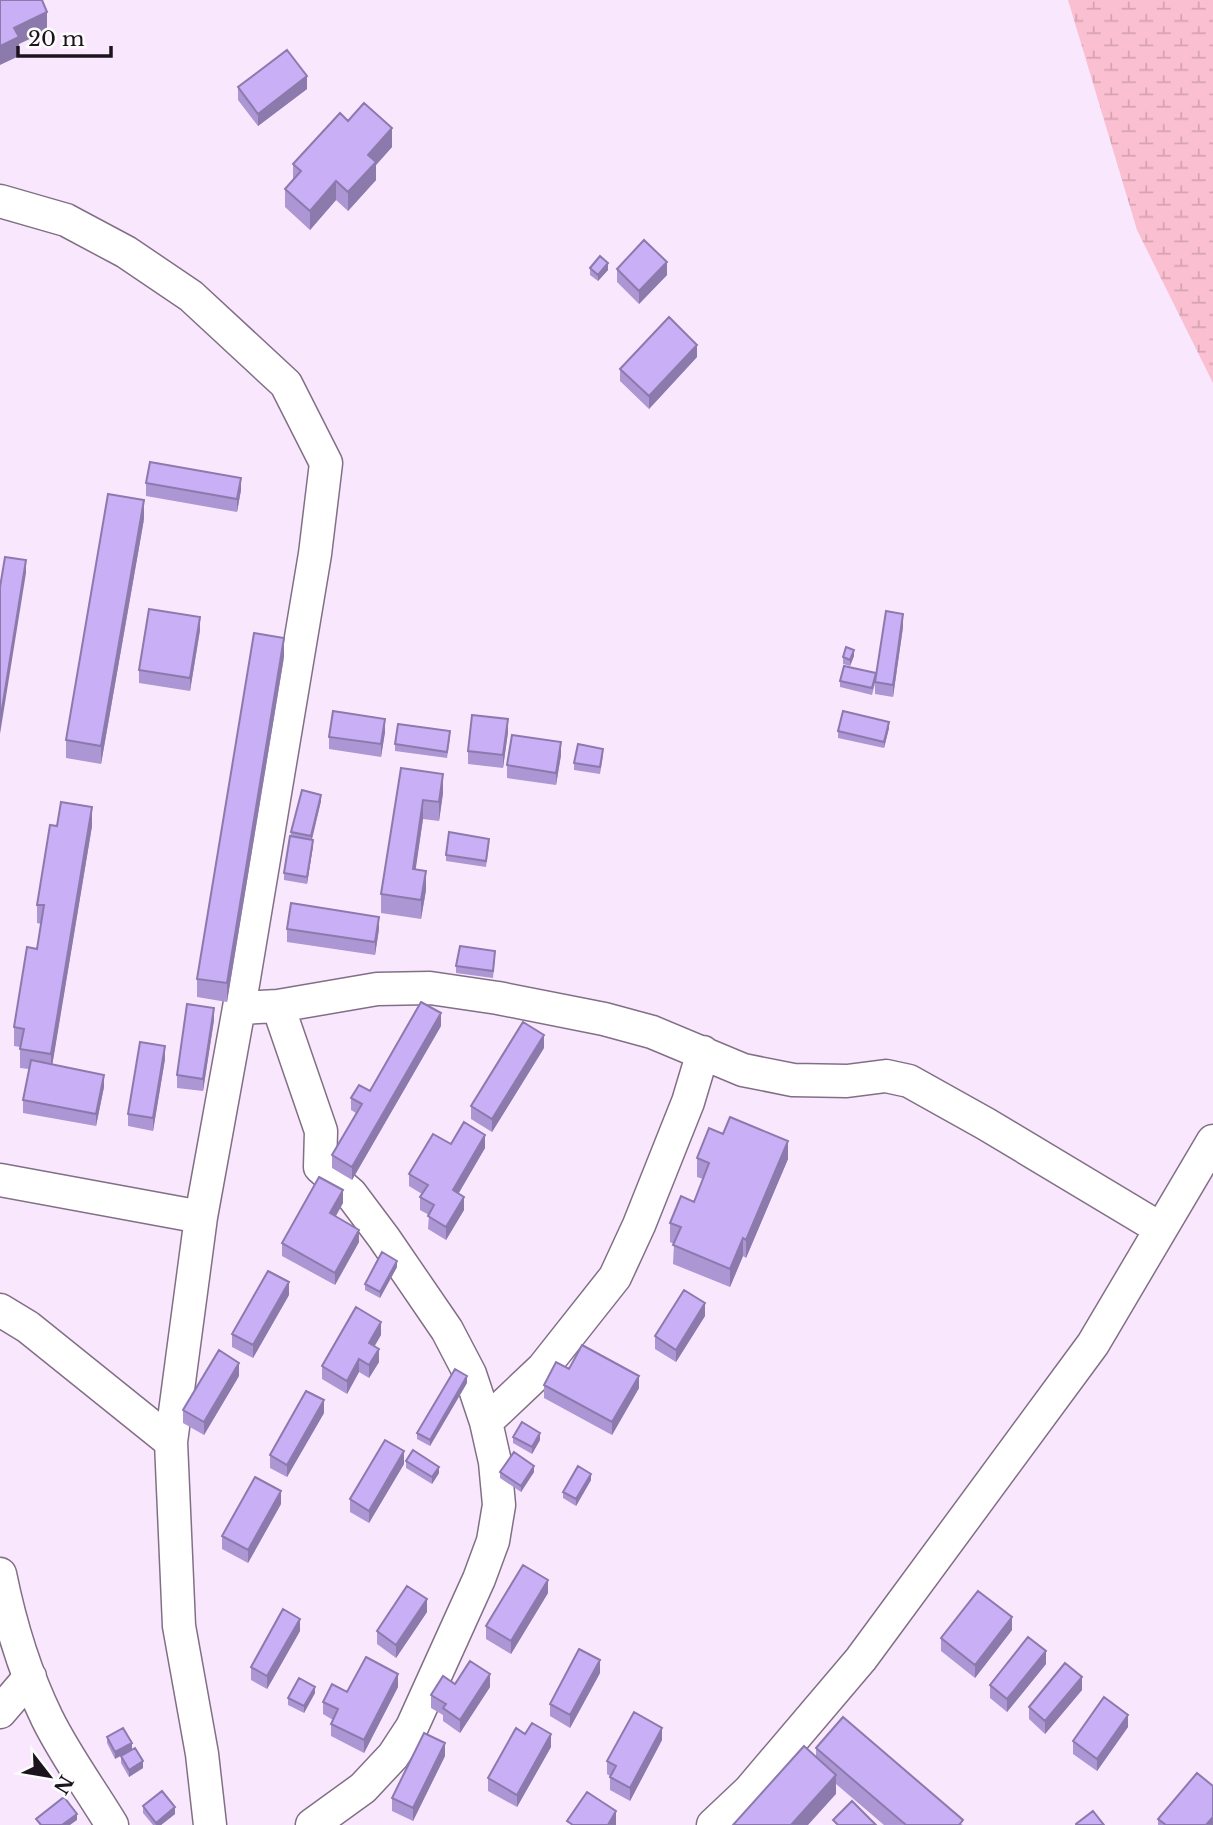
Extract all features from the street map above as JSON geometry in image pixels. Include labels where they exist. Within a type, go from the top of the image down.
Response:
[{"type":"street","points":[[0,201],[66,220],[126,252],[191,296],[286,384],[326,463],[315,554],[239,1009],[201,1217],[171,1442],[179,1626],[202,1754],[210,1825]]},
{"type":"street","points":[[239,1009],[278,1006],[377,989],[430,988],[498,998],[652,1032],[743,1070],[793,1080],[847,1081],[886,1076],[909,1081],[1161,1229]]},
{"type":"street","points":[[278,1006],[321,1131],[320,1167],[351,1194],[447,1330],[470,1374],[486,1422],[495,1462],[499,1505],[494,1541],[412,1727],[393,1756],[363,1788],[312,1825]]},
{"type":"street","points":[[486,1422],[543,1368],[615,1277],[639,1225],[688,1102],[703,1052]]},
{"type":"street","points":[[713,1825],[749,1791],[861,1659],[1093,1344],[1213,1141]]},
{"type":"street","points":[[0,1180],[201,1217]]},
{"type":"street","points":[[0,1310],[28,1327],[171,1442]]},
{"type":"street","points":[[0,1574],[4,1611],[47,1720],[112,1825]]},
{"type":"street","points":[[0,1712],[30,1677]]},
{"type":"green space","points":[[1068,0],[1213,0],[1213,383],[1137,230]]},
{"type":"building","points":[[0,0],[42,0],[47,12],[14,28],[19,37],[0,46]]},
{"type":"building","points":[[287,50],[307,76],[258,114],[238,87]]},
{"type":"building","points":[[364,103],[392,128],[368,155],[376,162],[348,192],[336,181],[310,211],[285,189],[301,171],[293,164],[340,113],[348,121]]},
{"type":"building","points":[[644,240],[667,262],[639,291],[617,269]]},
{"type":"building","points":[[600,256],[608,263],[598,275],[590,268]]},
{"type":"building","points":[[669,317],[697,345],[649,396],[620,369]]},
{"type":"building","points":[[150,462],[241,478],[237,499],[146,483]]},
{"type":"building","points":[[108,494],[144,500],[101,746],[66,740]]},
{"type":"building","points":[[5,557],[26,560],[0,721],[0,587]]},
{"type":"building","points":[[149,609],[200,617],[190,678],[139,670]]},
{"type":"building","points":[[886,611],[903,614],[893,685],[875,682]]},
{"type":"building","points":[[254,633],[284,638],[227,983],[197,979]]},
{"type":"building","points":[[846,647],[854,650],[850,660],[843,657]]},
{"type":"building","points":[[844,666],[876,673],[872,688],[840,681]]},
{"type":"building","points":[[333,711],[385,719],[381,744],[329,737]]},
{"type":"building","points":[[843,711],[889,722],[884,742],[838,731]]},
{"type":"building","points":[[472,715],[508,719],[503,755],[468,751]]},
{"type":"building","points":[[398,724],[450,731],[447,752],[395,744]]},
{"type":"building","points":[[512,735],[561,742],[556,773],[507,765]]},
{"type":"building","points":[[578,744],[603,749],[600,767],[574,763]]},
{"type":"building","points":[[401,768],[443,774],[439,802],[423,800],[413,869],[426,871],[421,900],[381,894]]},
{"type":"building","points":[[302,790],[321,795],[311,836],[291,832]]},
{"type":"building","points":[[61,802],[92,807],[51,1054],[20,1049],[24,1029],[14,1027],[27,947],[37,949],[44,905],[37,905],[50,825],[57,826]]},
{"type":"building","points":[[449,832],[489,839],[486,861],[446,855]]},
{"type":"building","points":[[290,836],[313,840],[307,877],[284,873]]},
{"type":"building","points":[[291,903],[379,917],[375,942],[287,929]]},
{"type":"building","points":[[460,946],[495,951],[493,971],[456,966]]},
{"type":"building","points":[[421,1002],[441,1013],[352,1167],[332,1155],[362,1104],[351,1098],[359,1085],[370,1091]]},
{"type":"building","points":[[187,1004],[214,1008],[203,1079],[177,1075]]},
{"type":"building","points":[[523,1022],[544,1035],[492,1119],[471,1106]]},
{"type":"building","points":[[140,1042],[165,1046],[153,1118],[128,1114]]},
{"type":"building","points":[[31,1060],[104,1075],[96,1114],[23,1100]]},
{"type":"building","points":[[730,1117],[788,1141],[746,1240],[743,1238],[730,1269],[673,1245],[681,1227],[670,1223],[681,1196],[694,1202],[709,1163],[697,1158],[709,1128],[723,1134]]},
{"type":"building","points":[[464,1122],[485,1135],[453,1190],[464,1197],[446,1227],[428,1216],[434,1205],[420,1197],[428,1185],[409,1174],[433,1134],[451,1144]]},
{"type":"building","points":[[319,1177],[343,1190],[330,1213],[359,1230],[335,1273],[282,1243]]},
{"type":"building","points":[[382,1252],[397,1261],[380,1292],[365,1284]]},
{"type":"building","points":[[268,1271],[289,1282],[253,1345],[232,1334]]},
{"type":"building","points":[[684,1290],[705,1303],[676,1350],[655,1336]]},
{"type":"building","points":[[356,1307],[381,1322],[369,1343],[379,1349],[369,1365],[359,1359],[347,1381],[322,1366]]},
{"type":"building","points":[[582,1345],[639,1376],[612,1422],[544,1385],[556,1362],[569,1369]]},
{"type":"building","points":[[219,1350],[239,1363],[204,1422],[183,1410]]},
{"type":"building","points":[[455,1369],[467,1376],[430,1440],[417,1433]]},
{"type":"building","points":[[306,1391],[324,1400],[287,1465],[270,1455]]},
{"type":"building","points":[[522,1422],[540,1433],[532,1447],[513,1437]]},
{"type":"building","points":[[385,1440],[404,1451],[369,1511],[350,1499]]},
{"type":"building","points":[[413,1450],[439,1467],[432,1477],[406,1461]]},
{"type":"building","points":[[514,1452],[534,1466],[521,1486],[500,1472]]},
{"type":"building","points":[[578,1466],[591,1474],[576,1499],[563,1492]]},
{"type":"building","points":[[255,1477],[281,1491],[248,1550],[222,1536]]},
{"type":"building","points":[[523,1565],[548,1580],[511,1641],[486,1626]]},
{"type":"building","points":[[407,1586],[427,1599],[396,1645],[377,1631]]},
{"type":"building","points":[[978,1591],[1012,1617],[975,1665],[941,1638]]},
{"type":"building","points":[[283,1609],[300,1619],[267,1676],[251,1667]]},
{"type":"building","points":[[1028,1637],[1046,1651],[1007,1699],[990,1685]]},
{"type":"building","points":[[579,1649],[600,1660],[570,1715],[550,1704]]},
{"type":"building","points":[[366,1657],[398,1674],[364,1740],[331,1724],[338,1709],[323,1702],[332,1684],[347,1692]]},
{"type":"building","points":[[470,1661],[490,1674],[460,1720],[443,1708],[446,1704],[431,1695],[443,1676],[455,1684]]},
{"type":"building","points":[[1065,1663],[1082,1677],[1045,1721],[1029,1707]]},
{"type":"building","points":[[299,1678],[315,1687],[304,1706],[288,1698]]},
{"type":"building","points":[[1104,1697],[1128,1715],[1097,1759],[1073,1741]]},
{"type":"building","points":[[634,1712],[662,1728],[630,1788],[610,1777],[616,1766],[607,1761]]},
{"type":"building","points":[[843,1717],[963,1820],[959,1825],[906,1825],[816,1748]]},
{"type":"building","points":[[532,1723],[551,1734],[517,1795],[488,1778],[516,1728],[525,1734]]},
{"type":"building","points":[[123,1728],[132,1743],[115,1752],[107,1737]]},
{"type":"building","points":[[424,1733],[445,1743],[413,1808],[392,1798]]},
{"type":"building","points":[[804,1746],[836,1775],[791,1825],[733,1825]]},
{"type":"building","points":[[135,1748],[143,1761],[129,1770],[121,1756]]},
{"type":"building","points":[[1197,1773],[1213,1786],[1213,1817],[1206,1825],[1166,1825],[1158,1819]]},
{"type":"building","points":[[162,1791],[175,1807],[156,1823],[143,1806]]},
{"type":"building","points":[[587,1792],[616,1811],[608,1825],[573,1825],[567,1821]]},
{"type":"building","points":[[64,1797],[77,1814],[62,1825],[41,1825],[36,1819]]},
{"type":"building","points":[[852,1801],[876,1825],[838,1825],[833,1820]]},
{"type":"building","points":[[1093,1811],[1104,1825],[1076,1825],[1076,1824]]}]
